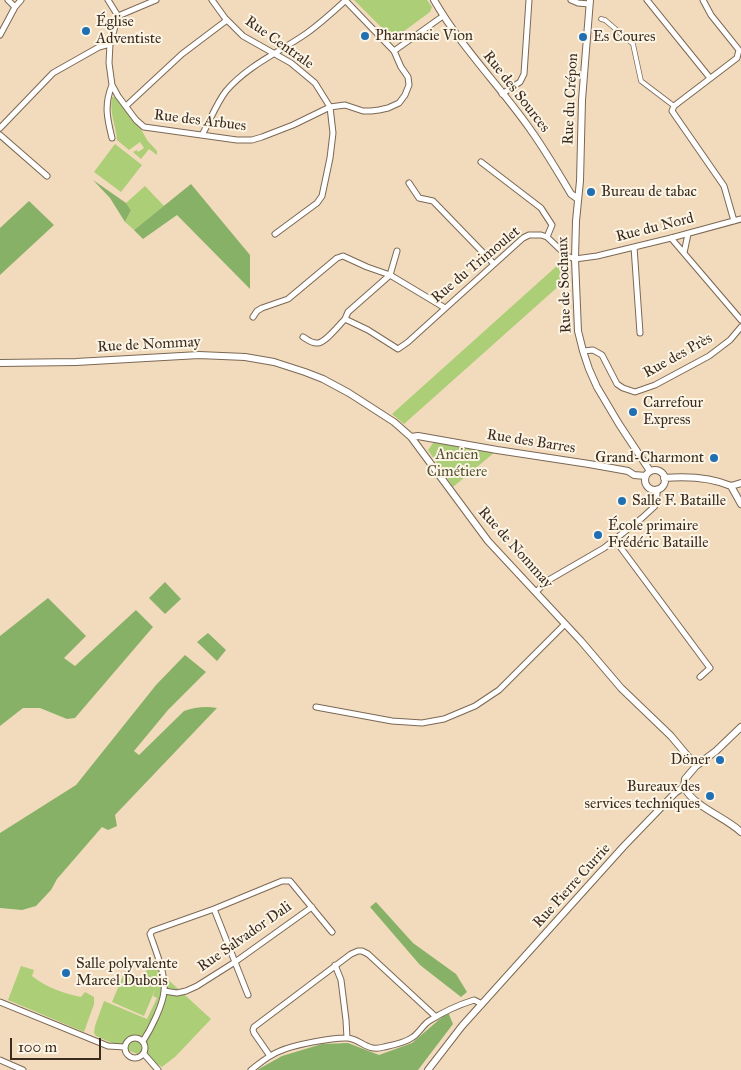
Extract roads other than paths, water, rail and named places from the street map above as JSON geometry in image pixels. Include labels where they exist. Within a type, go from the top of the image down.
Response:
[{"type":"street","points":[[8,0],[15,7]]},
{"type":"street","points":[[0,35],[15,7],[21,0]]},
{"type":"street","points":[[108,0],[118,16],[156,0]]},
{"type":"street","name":"Rue Centrale","points":[[212,0],[227,20],[243,36],[291,63],[315,84],[330,107],[332,133],[330,158],[322,196],[317,203],[275,234]]},
{"type":"street","points":[[202,135],[226,91],[251,69],[308,32],[345,0],[394,51],[443,16]]},
{"type":"street","name":"Rue des Sources","points":[[434,0],[462,44],[530,129],[571,194],[578,199]]},
{"type":"street","points":[[502,94],[520,82],[524,74],[528,0]]},
{"type":"street","points":[[571,0],[578,3],[590,2]]},
{"type":"street","points":[[647,0],[710,78]]},
{"type":"street","points":[[704,0],[711,15],[739,50],[737,58],[674,106],[672,111],[724,186],[734,221]]},
{"type":"street","name":"Rue du Crépon","points":[[578,199],[582,100],[590,2]]},
{"type":"street","name":"Rue des Arbues","points":[[118,16],[110,44],[109,63],[112,85],[118,96],[136,120],[144,127],[202,135],[252,140],[262,138],[293,125],[330,107],[345,105],[363,111],[388,108],[399,103],[410,85],[408,76],[401,67],[394,51]]},
{"type":"street","points":[[601,19],[605,20],[633,44],[641,81],[674,106]]},
{"type":"street","points":[[126,106],[182,54],[227,20]]},
{"type":"street","points":[[0,128],[53,74],[99,47],[110,44]]},
{"type":"street","points":[[112,85],[108,96],[107,117],[112,138]]},
{"type":"street","points":[[0,135],[47,176]]},
{"type":"street","points":[[481,162],[541,208],[552,224],[547,237],[567,256],[575,259]]},
{"type":"street","points":[[409,184],[419,198],[433,200],[494,264]]},
{"type":"street","name":"Rue de Sochaux","points":[[578,199],[575,259],[578,331],[583,351],[597,387],[648,474]]},
{"type":"street","name":"Rue du Nord","points":[[575,259],[596,256],[688,234],[741,219]]},
{"type":"street","points":[[684,253],[688,234]]},
{"type":"street","name":"Rue du Trimoulet","points":[[345,319],[368,330],[398,349],[523,238],[529,235],[547,237]]},
{"type":"street","points":[[671,238],[741,320]]},
{"type":"street","points":[[634,247],[640,333]]},
{"type":"street","points":[[304,337],[312,342],[324,341],[345,319],[348,312],[390,275],[397,251]]},
{"type":"street","points":[[253,318],[257,311],[262,308],[288,299],[337,258],[343,256],[390,275],[445,308]]},
{"type":"street","name":"Rue des Près","points":[[583,351],[593,350],[602,355],[617,384],[635,392],[655,385],[709,356],[730,340],[741,327]]},
{"type":"street","name":"Rue de Nommay","points":[[0,363],[76,362],[206,355],[259,359],[288,366],[323,379],[349,393],[394,422],[411,437],[488,540],[581,641],[621,688],[671,736],[696,766]]},
{"type":"street","name":"Rue des Barres","points":[[411,437],[418,436],[500,451],[589,464],[628,471],[634,475],[648,474]]},
{"type":"street","points":[[657,470],[661,472],[664,478],[664,483],[657,490],[649,488],[646,482],[648,474],[657,470]]},
{"type":"street","points":[[664,478],[688,477],[708,479],[731,486],[741,483]]},
{"type":"street","points":[[731,486],[741,504]]},
{"type":"street","points":[[536,592],[546,581],[604,548],[642,518],[655,506],[657,490]]},
{"type":"street","points":[[615,540],[710,668],[700,677]]},
{"type":"street","points":[[316,707],[392,721],[422,723],[444,719],[475,706],[499,690],[565,624]]},
{"type":"street","points":[[696,766],[716,751],[741,727]]},
{"type":"street","name":"Rue Pierre Currie","points":[[428,1070],[462,1026],[624,846],[676,792],[684,787],[685,779],[696,766]]},
{"type":"street","points":[[684,787],[687,793],[698,802],[741,832]]},
{"type":"street","name":"Rue Salvador Dali","points":[[312,907],[235,962],[197,986],[176,993],[164,991],[162,970],[150,934],[152,931],[214,909],[282,880],[290,881],[312,907],[332,932]]},
{"type":"street","points":[[214,909],[248,995]]},
{"type":"street","points":[[270,1056],[254,1033],[254,1028],[335,965],[358,951],[368,954],[436,1017]]},
{"type":"street","points":[[335,965],[341,980],[347,1038]]},
{"type":"street","points":[[143,1041],[154,1021],[164,991]]},
{"type":"street","points":[[251,1070],[280,1050],[327,1040],[347,1038],[372,1049],[384,1048],[412,1038],[428,1022],[456,1006],[474,1000],[482,1004]]},
{"type":"street","points":[[0,1002],[108,1046],[125,1047]]},
{"type":"street","points":[[132,1038],[138,1038],[143,1041],[146,1049],[144,1054],[139,1058],[133,1058],[128,1055],[125,1047],[127,1041],[132,1038]]},
{"type":"street","points":[[144,1054],[158,1070]]},
{"type":"street","points":[[0,1060],[22,1070]]},
{"type":"place","name":"Église Adventiste","points":[[86,31]]},
{"type":"place","name":"Pharmacie Vion","points":[[365,36]]},
{"type":"place","name":"Es Coures","points":[[583,37]]},
{"type":"place","name":"Bureau de tabac","points":[[591,192]]},
{"type":"place","name":"Carrefour Express","points":[[633,412]]},
{"type":"place","name":"Grand-Charmont","points":[[714,458]]},
{"type":"place","name":"Salle F. Bataille","points":[[622,501]]},
{"type":"place","name":"École primaire Frédéric Bataille","points":[[598,535]]},
{"type":"place","name":"Döner","points":[[720,760]]},
{"type":"place","name":"Bureaux des services techniques","points":[[710,796]]},
{"type":"place","name":"Salle polyvalente Marcel Dubois","points":[[66,973]]},
{"type":"park label","name":"Ancien Cimétiere","points":[[457,464]]}]
